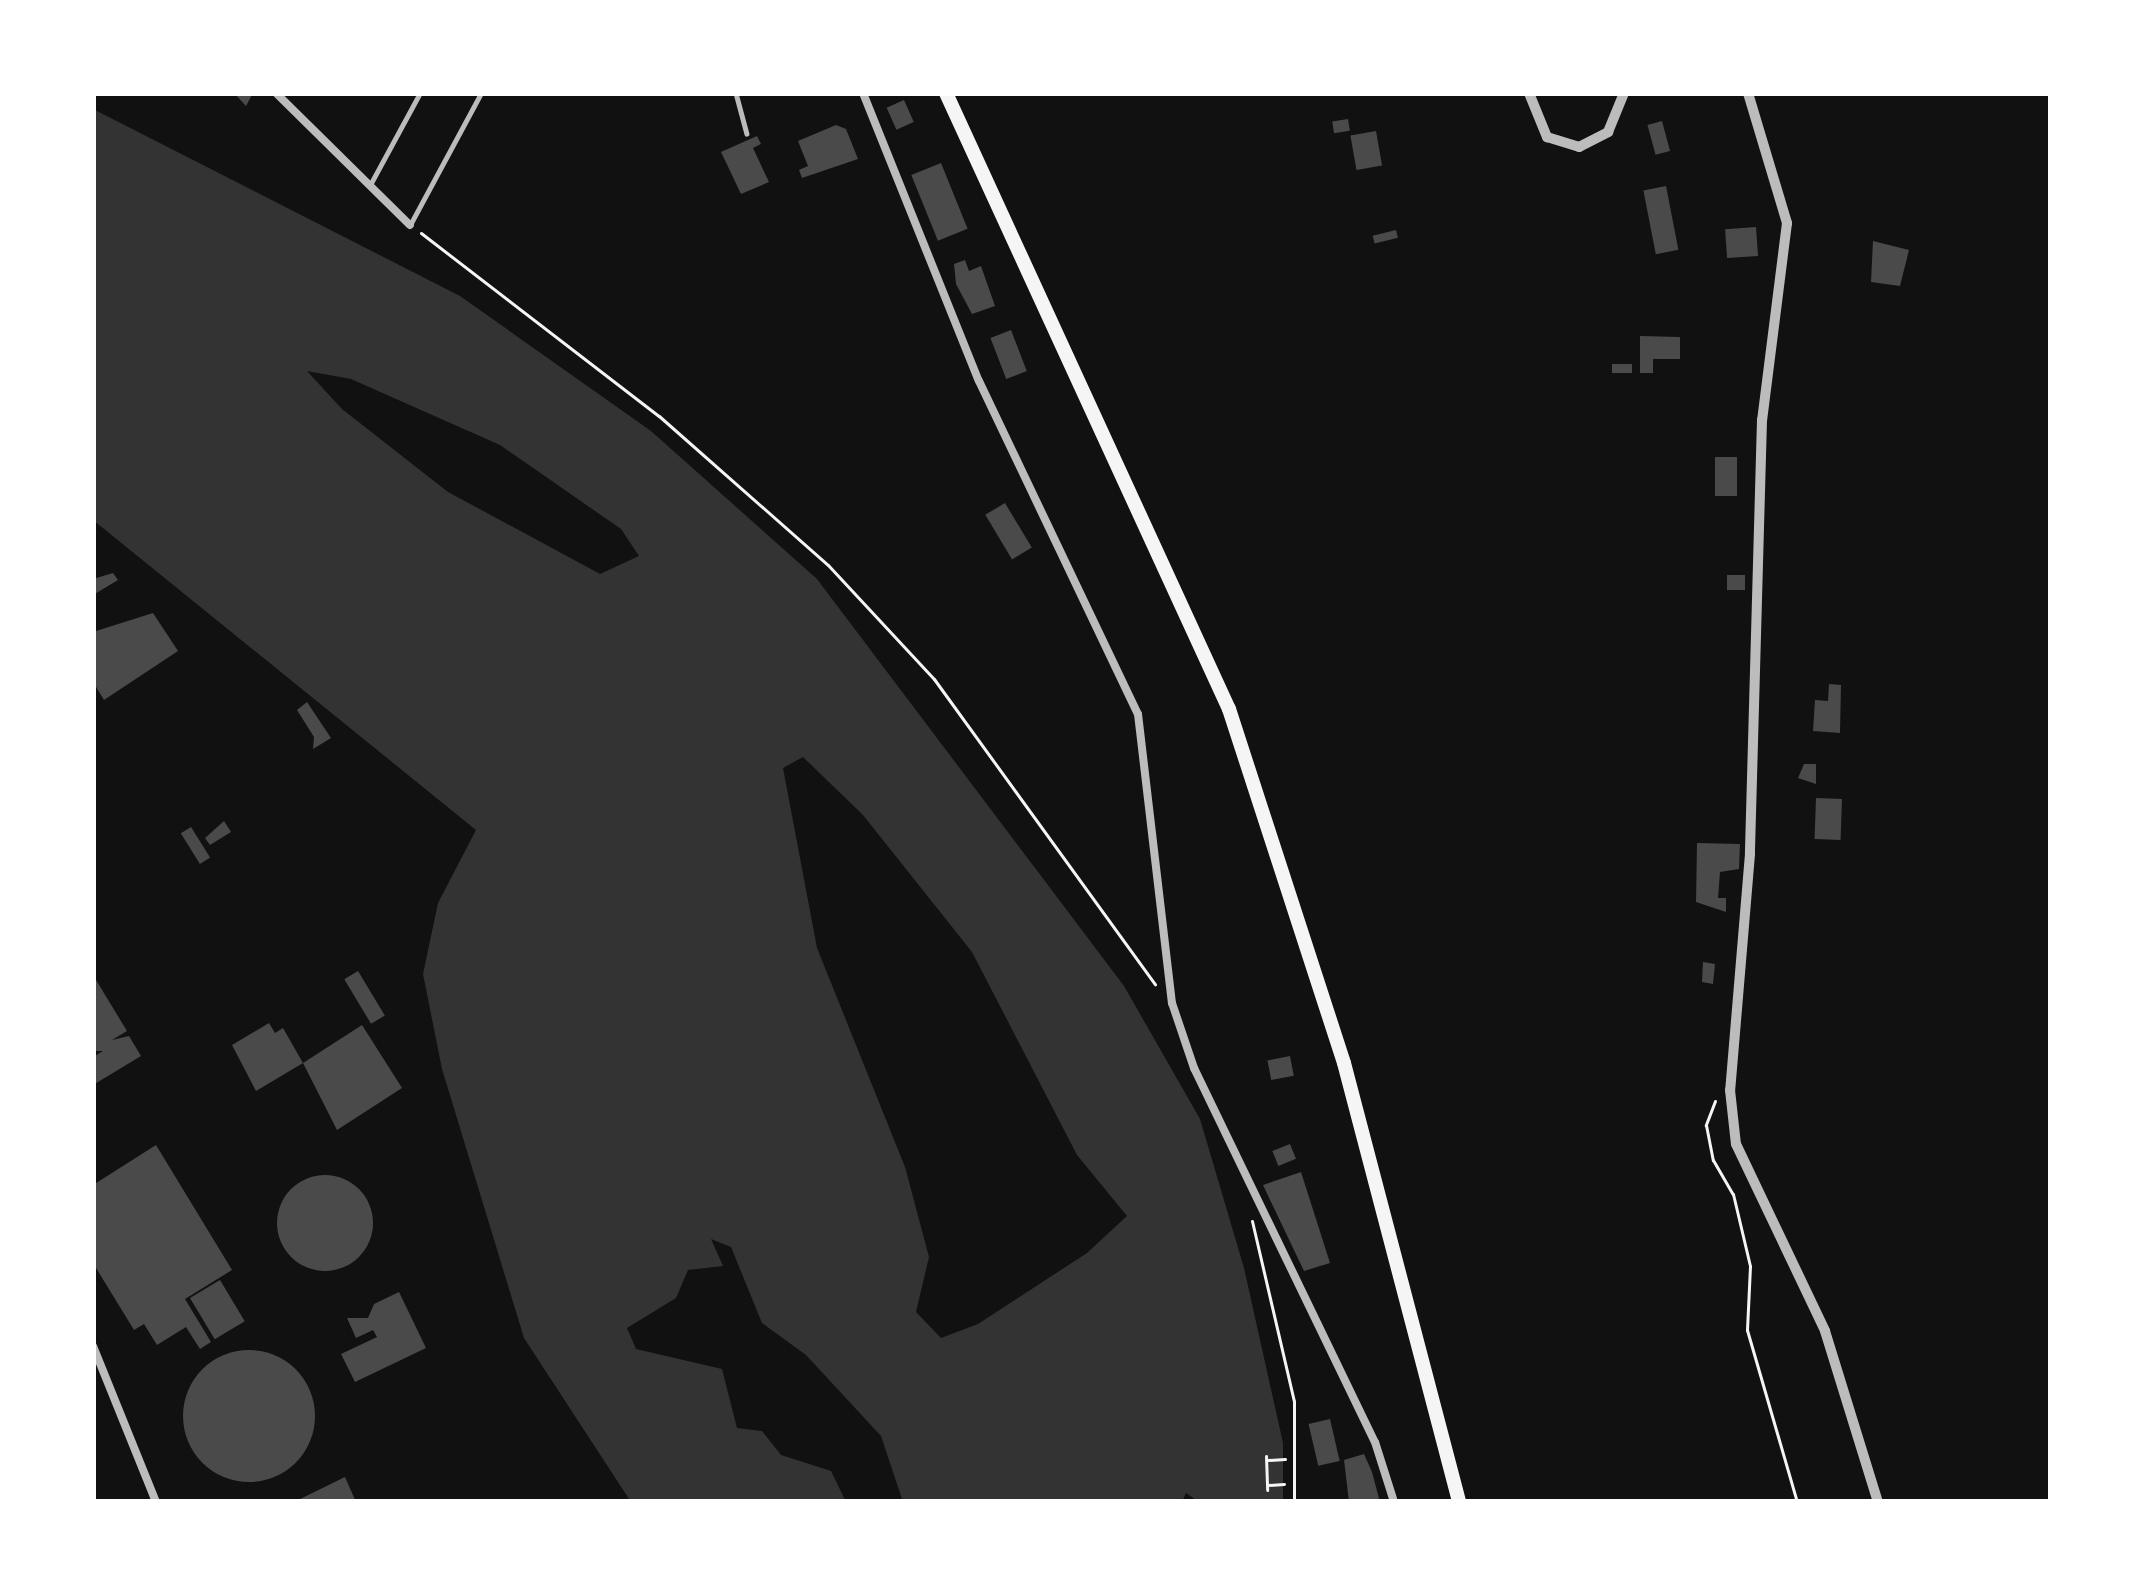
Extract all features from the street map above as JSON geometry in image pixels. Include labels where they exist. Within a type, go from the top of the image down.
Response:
[{"type":"main road","points":[[946,93],[1229,709],[1344,1063],[1459,1502]]},
{"type":"street","points":[[277,93],[410,225]]},
{"type":"street","points":[[863,93],[979,381],[1138,714],[1172,1003],[1375,1442],[1394,1502]]},
{"type":"street","points":[[1529,93],[1547,137],[1579,147],[1608,132],[1624,93]]},
{"type":"street","points":[[1748,93],[1787,223],[1761,437],[1751,832],[1730,1090],[1736,1144],[1825,1331],[1878,1502]]},
{"type":"street","points":[[93,1346],[156,1502]]},
{"type":"lane","points":[[370,185],[420,93]]},
{"type":"lane","points":[[410,225],[481,93]]},
{"type":"lane","points":[[736,93],[747,134]]},
{"type":"path","points":[[410,225],[658,416],[828,565],[934,679],[1128,956],[1172,1003]]},
{"type":"path","points":[[1730,1090],[1706,1125],[1746,1248],[1747,1330],[1797,1502]]},
{"type":"path","points":[[1250,1217],[1294,1401],[1294,1502]]},
{"type":"path","points":[[1284,1484],[1267,1488],[1266,1458],[1285,1459]]},
{"type":"shaded area","points":[[93,109],[460,296],[651,431],[817,579],[1124,986],[1200,1119],[1244,1268],[1283,1443],[1283,1502],[1199,1502],[1186,1493],[1182,1502],[903,1502],[881,1436],[806,1355],[762,1323],[731,1247],[711,1239],[723,1266],[688,1270],[676,1298],[627,1328],[636,1349],[722,1369],[737,1428],[762,1431],[781,1455],[831,1471],[846,1502],[631,1502],[524,1338],[442,1069],[423,974],[438,903],[476,830],[93,520]],"holes":[[[307,371],[351,379],[500,445],[621,529],[639,556],[600,574],[448,492],[342,409]],[[803,757],[863,815],[972,952],[1077,1155],[1127,1216],[1087,1253],[978,1324],[941,1338],[916,1312],[929,1257],[905,1167],[817,948],[783,768]]]},
{"type":"building","points":[[234,93],[253,93],[246,106]]},
{"type":"building","points":[[904,100],[914,122],[896,130],[887,108]]},
{"type":"building","points":[[1348,119],[1350,131],[1334,133],[1332,122]]},
{"type":"building","points":[[1662,121],[1670,151],[1656,155],[1648,125]]},
{"type":"building","points":[[836,125],[846,129],[858,159],[802,178],[799,170],[808,166],[798,141]]},
{"type":"building","points":[[1376,131],[1382,165],[1356,170],[1350,136]]},
{"type":"building","points":[[757,136],[761,144],[753,148],[769,182],[741,194],[721,152]]},
{"type":"building","points":[[941,163],[968,229],[938,241],[911,175]]},
{"type":"building","points":[[1666,186],[1678,250],[1656,254],[1643,190]]},
{"type":"building","points":[[1756,227],[1758,256],[1727,258],[1725,229]]},
{"type":"building","points":[[1396,230],[1398,238],[1375,244],[1373,236]]},
{"type":"building","points":[[1873,241],[1909,250],[1900,286],[1871,282]]},
{"type":"building","points":[[965,260],[969,271],[981,266],[995,306],[972,314],[956,284],[954,264]]},
{"type":"building","points":[[1011,330],[1027,371],[1006,379],[990,338]]},
{"type":"building","points":[[1640,336],[1680,337],[1680,359],[1653,359],[1653,373],[1640,373]]},
{"type":"building","points":[[1612,364],[1632,364],[1632,373],[1612,373]]},
{"type":"building","points":[[1715,457],[1737,457],[1737,496],[1715,496]]},
{"type":"building","points":[[1005,503],[1032,548],[1012,559],[985,515]]},
{"type":"building","points":[[113,573],[118,580],[93,595],[93,579]]},
{"type":"building","points":[[1727,575],[1745,575],[1745,590],[1727,590]]},
{"type":"building","points":[[153,613],[178,651],[104,700],[93,682],[93,632]]},
{"type":"building","points":[[1829,684],[1841,685],[1840,733],[1813,731],[1815,700],[1828,701]]},
{"type":"building","points":[[307,702],[331,738],[313,749],[314,737],[297,710]]},
{"type":"building","points":[[1804,764],[1816,764],[1816,784],[1798,778]]},
{"type":"building","points":[[1816,798],[1842,799],[1841,840],[1815,839]]},
{"type":"building","points":[[224,821],[231,832],[210,845],[205,838]]},
{"type":"building","points":[[191,827],[210,858],[200,864],[181,833]]},
{"type":"building","points":[[1697,843],[1740,844],[1739,869],[1720,872],[1718,898],[1726,898],[1726,912],[1696,902]]},
{"type":"building","points":[[1703,962],[1715,964],[1713,984],[1702,982]]},
{"type":"building","points":[[358,971],[385,1016],[371,1024],[344,979]]},
{"type":"building","points":[[93,975],[127,1031],[112,1040],[129,1036],[141,1056],[93,1085],[93,1057],[103,1051],[93,1051]]},
{"type":"building","points":[[269,1023],[275,1033],[283,1028],[303,1063],[256,1091],[232,1045]]},
{"type":"building","points":[[362,1025],[402,1088],[337,1130],[303,1063]]},
{"type":"building","points":[[1290,1056],[1294,1076],[1271,1080],[1267,1060]]},
{"type":"building","points":[[1290,1144],[1296,1159],[1278,1166],[1272,1151]]},
{"type":"building","points":[[156,1145],[232,1270],[185,1299],[211,1342],[200,1349],[186,1327],[157,1345],[144,1324],[134,1330],[93,1263],[93,1185]]},
{"type":"building","points":[[1301,1172],[1330,1263],[1304,1271],[1263,1185]]},
{"type":"building","points":[[325,1175],[343,1178],[359,1189],[370,1205],[370,1241],[359,1257],[343,1268],[325,1271],[307,1268],[291,1257],[280,1241],[277,1223],[280,1205],[291,1189],[307,1178]]},
{"type":"building","points":[[220,1280],[245,1321],[215,1339],[190,1298]]},
{"type":"building","points":[[399,1292],[426,1348],[355,1382],[341,1354],[377,1337],[373,1330],[356,1338],[347,1318],[368,1318],[374,1304]]},
{"type":"building","points":[[249,1350],[274,1355],[296,1369],[310,1391],[315,1416],[310,1441],[296,1463],[274,1477],[249,1482],[224,1477],[202,1463],[188,1441],[183,1416],[188,1391],[202,1369],[224,1355]]},
{"type":"building","points":[[1330,1419],[1340,1461],[1318,1466],[1309,1424]]},
{"type":"building","points":[[1364,1454],[1380,1502],[1349,1502],[1344,1460]]},
{"type":"building","points":[[345,1477],[356,1502],[294,1502]]}]
